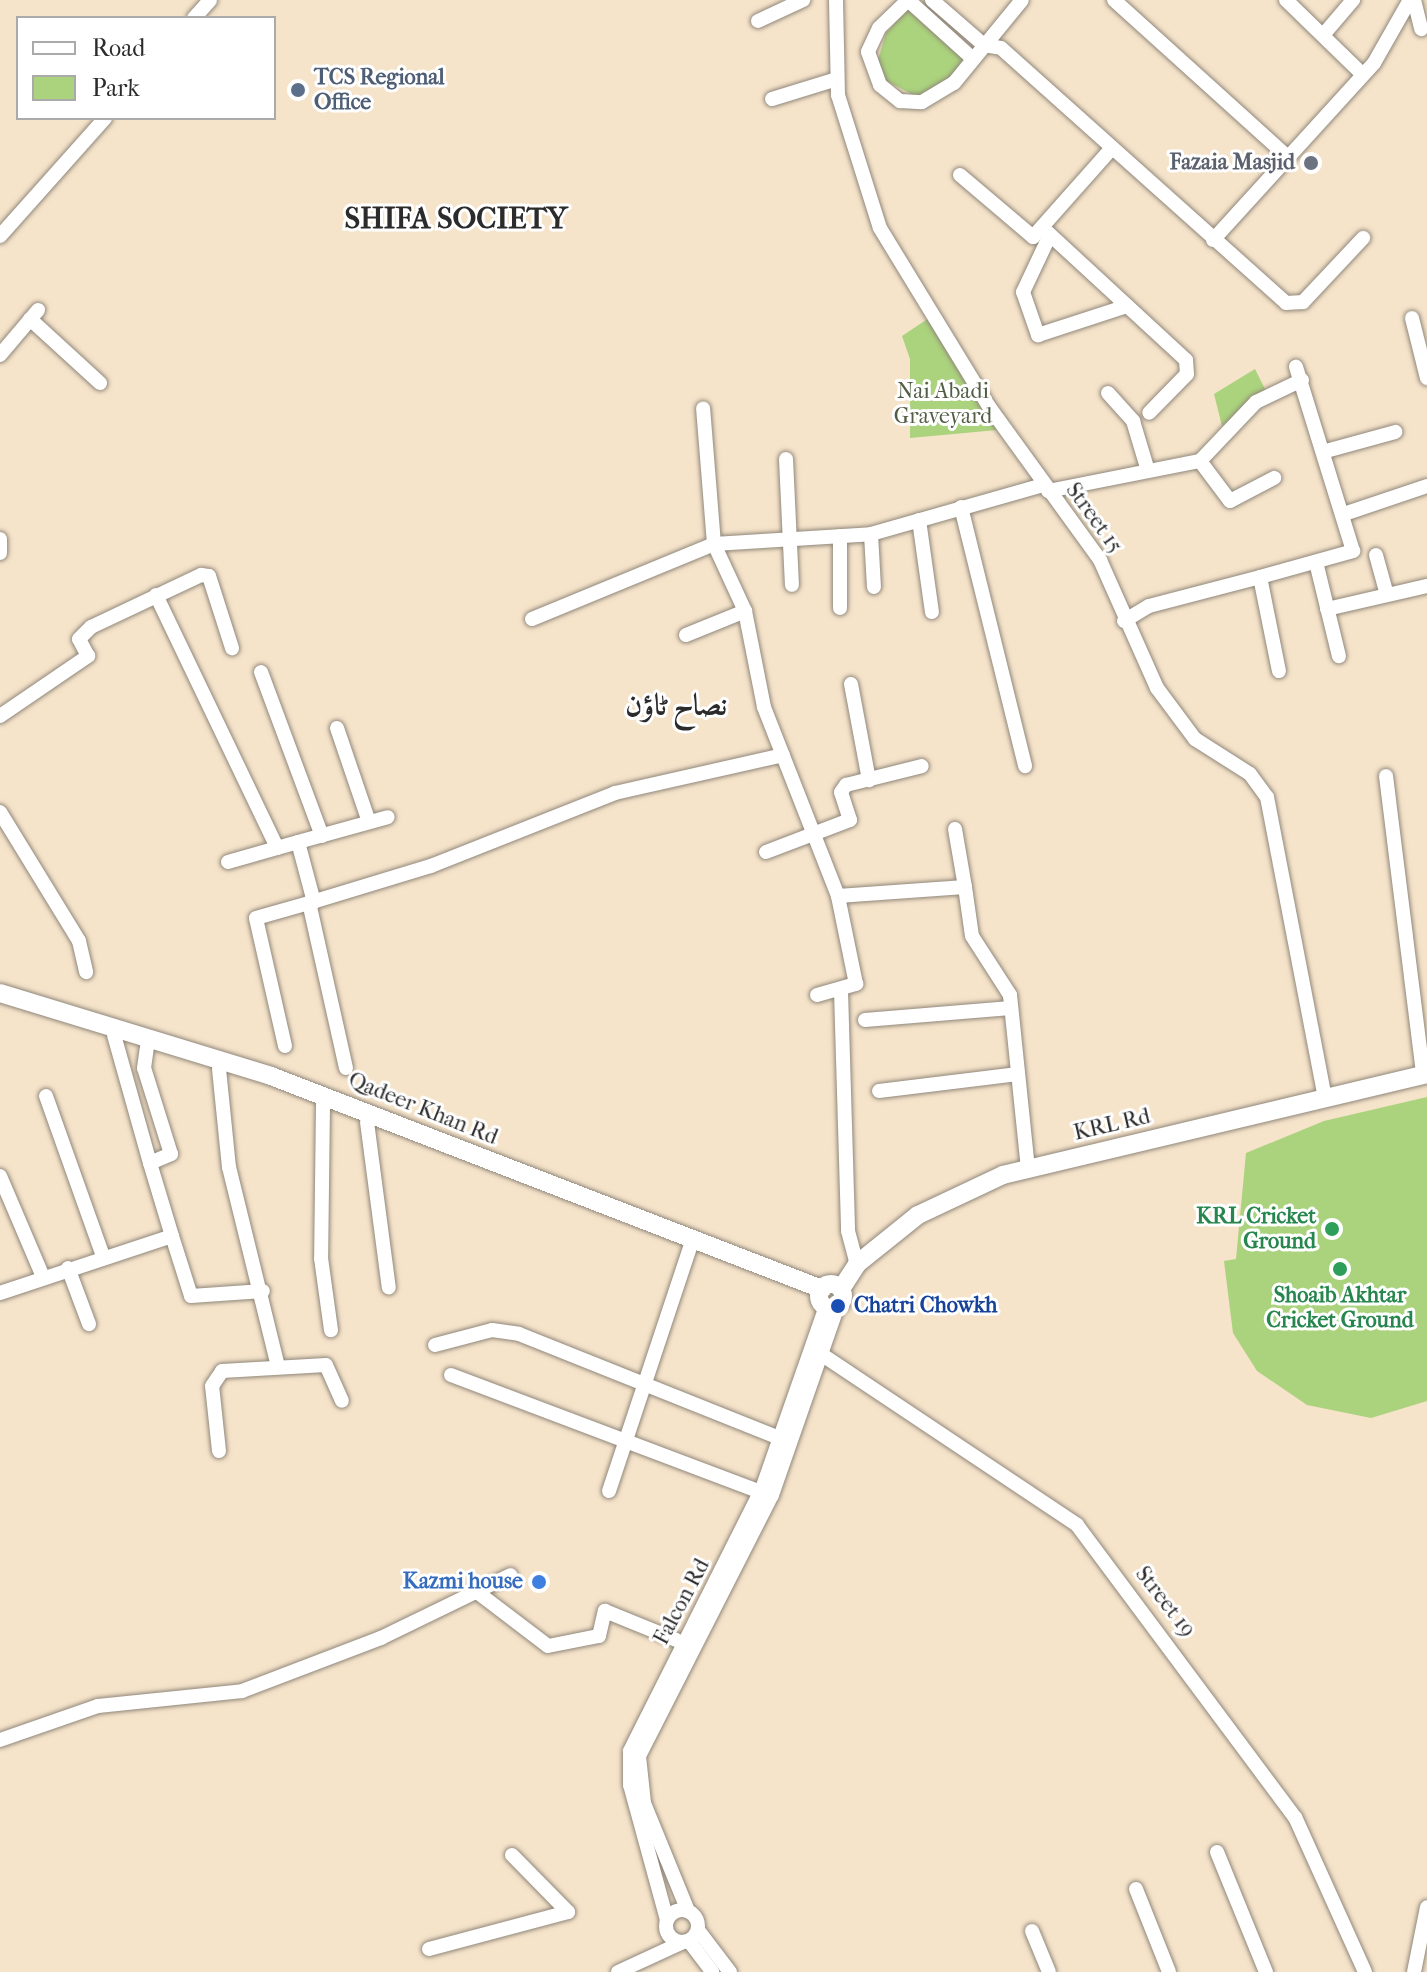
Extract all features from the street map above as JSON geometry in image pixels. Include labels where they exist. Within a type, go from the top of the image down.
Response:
[{"type":"main road","name":"Qadeer Khan Rd","points":[[0,993],[271,1076],[829,1298]]},
{"type":"main road","name":"Qadeer Khan Rd","points":[[0,1000],[323,1104],[829,1298]]},
{"type":"main road","name":"KRL Rd","points":[[829,1298],[857,1264],[947,1198],[1028,1169],[1425,1074]]},
{"type":"street","points":[[196,16],[210,0]]},
{"type":"street","points":[[758,21],[803,0]]},
{"type":"street","name":"Street 15","points":[[836,0],[837,79],[856,166],[880,228],[1045,488],[1100,560],[1142,664],[1195,739],[1250,774],[1267,797],[1325,1099]]},
{"type":"street","points":[[973,59],[908,0],[879,28],[868,52],[880,85],[900,101],[922,102],[954,83],[1022,0]]},
{"type":"street","points":[[932,0],[984,45],[1001,48],[1213,240],[1293,305],[1363,238]]},
{"type":"street","points":[[1114,0],[1288,157]]},
{"type":"street","points":[[1286,0],[1360,72]]},
{"type":"street","points":[[1324,34],[1353,0]]},
{"type":"street","points":[[1213,240],[1360,72],[1374,63],[1412,0]]},
{"type":"street","points":[[1412,0],[1421,29]]},
{"type":"street","points":[[772,99],[837,79]]},
{"type":"street","points":[[0,236],[103,120]]},
{"type":"street","points":[[1111,149],[1047,234],[1023,292],[1038,335],[1127,306]]},
{"type":"street","points":[[960,175],[1014,227],[1033,237],[1047,234]]},
{"type":"street","points":[[1047,234],[1190,367],[1149,413]]},
{"type":"street","points":[[0,355],[34,314],[100,383]]},
{"type":"street","points":[[1412,318],[1427,378]]},
{"type":"street","points":[[532,619],[714,544],[871,534],[961,507],[1045,488],[1200,461],[1256,402],[1299,373],[1326,451],[1353,551],[1149,606],[1124,621]]},
{"type":"street","points":[[1108,393],[1133,421],[1148,471]]},
{"type":"street","points":[[703,408],[714,544],[745,611],[764,707],[838,896],[856,984],[841,991],[817,995]]},
{"type":"street","points":[[1326,451],[1395,432]]},
{"type":"street","points":[[786,459],[792,585]]},
{"type":"street","points":[[1200,461],[1230,501],[1274,478]]},
{"type":"street","points":[[1344,514],[1427,486]]},
{"type":"street","points":[[961,507],[1025,766]]},
{"type":"street","points":[[919,520],[932,612]]},
{"type":"street","points":[[871,534],[874,587]]},
{"type":"street","points":[[840,536],[840,608]]},
{"type":"street","points":[[0,539],[0,553]]},
{"type":"street","points":[[1376,555],[1387,595]]},
{"type":"street","points":[[1316,562],[1339,656]]},
{"type":"street","points":[[0,716],[88,656],[79,639],[91,627],[156,595],[209,576],[232,648]]},
{"type":"street","points":[[1260,577],[1279,671]]},
{"type":"street","points":[[1327,609],[1427,586]]},
{"type":"street","points":[[156,595],[277,848]]},
{"type":"street","points":[[686,635],[745,611]]},
{"type":"street","points":[[261,672],[322,836]]},
{"type":"street","points":[[851,684],[869,780]]},
{"type":"street","points":[[337,728],[369,822]]},
{"type":"street","points":[[285,1046],[256,918],[431,866],[615,793],[783,755]]},
{"type":"street","points":[[766,852],[850,820],[842,788],[922,766]]},
{"type":"street","points":[[1386,776],[1425,1074]]},
{"type":"street","points":[[0,812],[79,941],[86,972]]},
{"type":"street","points":[[228,862],[388,817]]},
{"type":"street","points":[[955,829],[972,936],[1010,995],[1028,1169]]},
{"type":"street","points":[[298,842],[346,1068]]},
{"type":"street","points":[[838,896],[965,887]]},
{"type":"street","points":[[841,991],[848,1231],[857,1264]]},
{"type":"street","points":[[865,1020],[1011,1008]]},
{"type":"street","points":[[114,1035],[191,1296],[263,1291]]},
{"type":"street","points":[[147,1046],[144,1068],[171,1154],[150,1163]]},
{"type":"street","points":[[219,1069],[229,1167],[263,1291],[278,1366]]},
{"type":"street","points":[[879,1091],[1018,1074]]},
{"type":"street","points":[[46,1096],[103,1256]]},
{"type":"street","points":[[323,1104],[321,1258],[331,1330]]},
{"type":"street","points":[[367,1122],[389,1288]]},
{"type":"street","points":[[0,1176],[43,1277]]},
{"type":"street","points":[[0,1293],[103,1256],[172,1236]]},
{"type":"street","points":[[609,1491],[690,1247]]},
{"type":"street","points":[[68,1268],[89,1324]]},
{"type":"street","name":"Falcon Rd","points":[[690,1938],[688,1911],[644,1803],[639,1756],[765,1509],[824,1356],[829,1298]]},
{"type":"street","name":"Falcon Rd","points":[[667,1926],[630,1785],[630,1751],[763,1486],[829,1298]]},
{"type":"street","points":[[435,1345],[492,1330],[519,1334],[776,1437]]},
{"type":"street","name":"Street 19","points":[[824,1356],[1077,1525],[1295,1817],[1365,1972]]},
{"type":"street","points":[[219,1451],[213,1377],[278,1366],[330,1366],[342,1401]]},
{"type":"street","points":[[451,1375],[625,1436],[755,1490]]},
{"type":"street","points":[[0,1740],[98,1706],[242,1691],[511,1575]]},
{"type":"street","points":[[477,1592],[548,1646],[599,1636],[605,1611],[676,1640]]},
{"type":"street","points":[[1217,1852],[1266,1972]]},
{"type":"street","points":[[429,1949],[568,1912],[512,1855]]},
{"type":"street","points":[[1136,1889],[1169,1972]]},
{"type":"street","points":[[1414,1972],[1427,1907]]},
{"type":"street","points":[[657,1957],[667,1926],[688,1911]]},
{"type":"street","points":[[667,1926],[690,1938],[730,1972]]},
{"type":"street","points":[[1032,1931],[1049,1972]]},
{"type":"street","points":[[618,1972],[657,1957],[690,1938]]},
{"type":"street","points":[[690,1938],[712,1972]]},
{"type":"green space","points":[[909,8],[964,58],[950,79],[917,97],[883,79],[877,63],[886,33]]},
{"type":"green space","name":"Nai Abadi Graveyard","points":[[929,318],[997,430],[910,438],[910,359],[902,336]]},
{"type":"green space","points":[[1255,369],[1266,391],[1222,426],[1214,394]]},
{"type":"green space","name":"KRL Cricket Ground","points":[[1427,1097],[1427,1401],[1371,1418],[1307,1405],[1257,1371],[1233,1333],[1224,1261],[1236,1259],[1246,1153],[1324,1121]]},
{"type":"place","name":"TCS Regional Office","points":[[298,90]]},
{"type":"place","name":"Fazaia Masjid","points":[[1311,163]]},
{"type":"place","name":"KRL Cricket Ground","points":[[1332,1229]]},
{"type":"place","name":"Shoaib Akhtar Cricket Ground","points":[[1340,1269]]},
{"type":"place","name":"Chatri Chowkh","points":[[838,1306]]},
{"type":"place","name":"Kazmi house","points":[[539,1582]]},
{"type":"district","name":"SHIFA SOCIETY","points":[[456,219]]},
{"type":"district","name":"نصاح ٹاؤن","points":[[676,706]]}]
